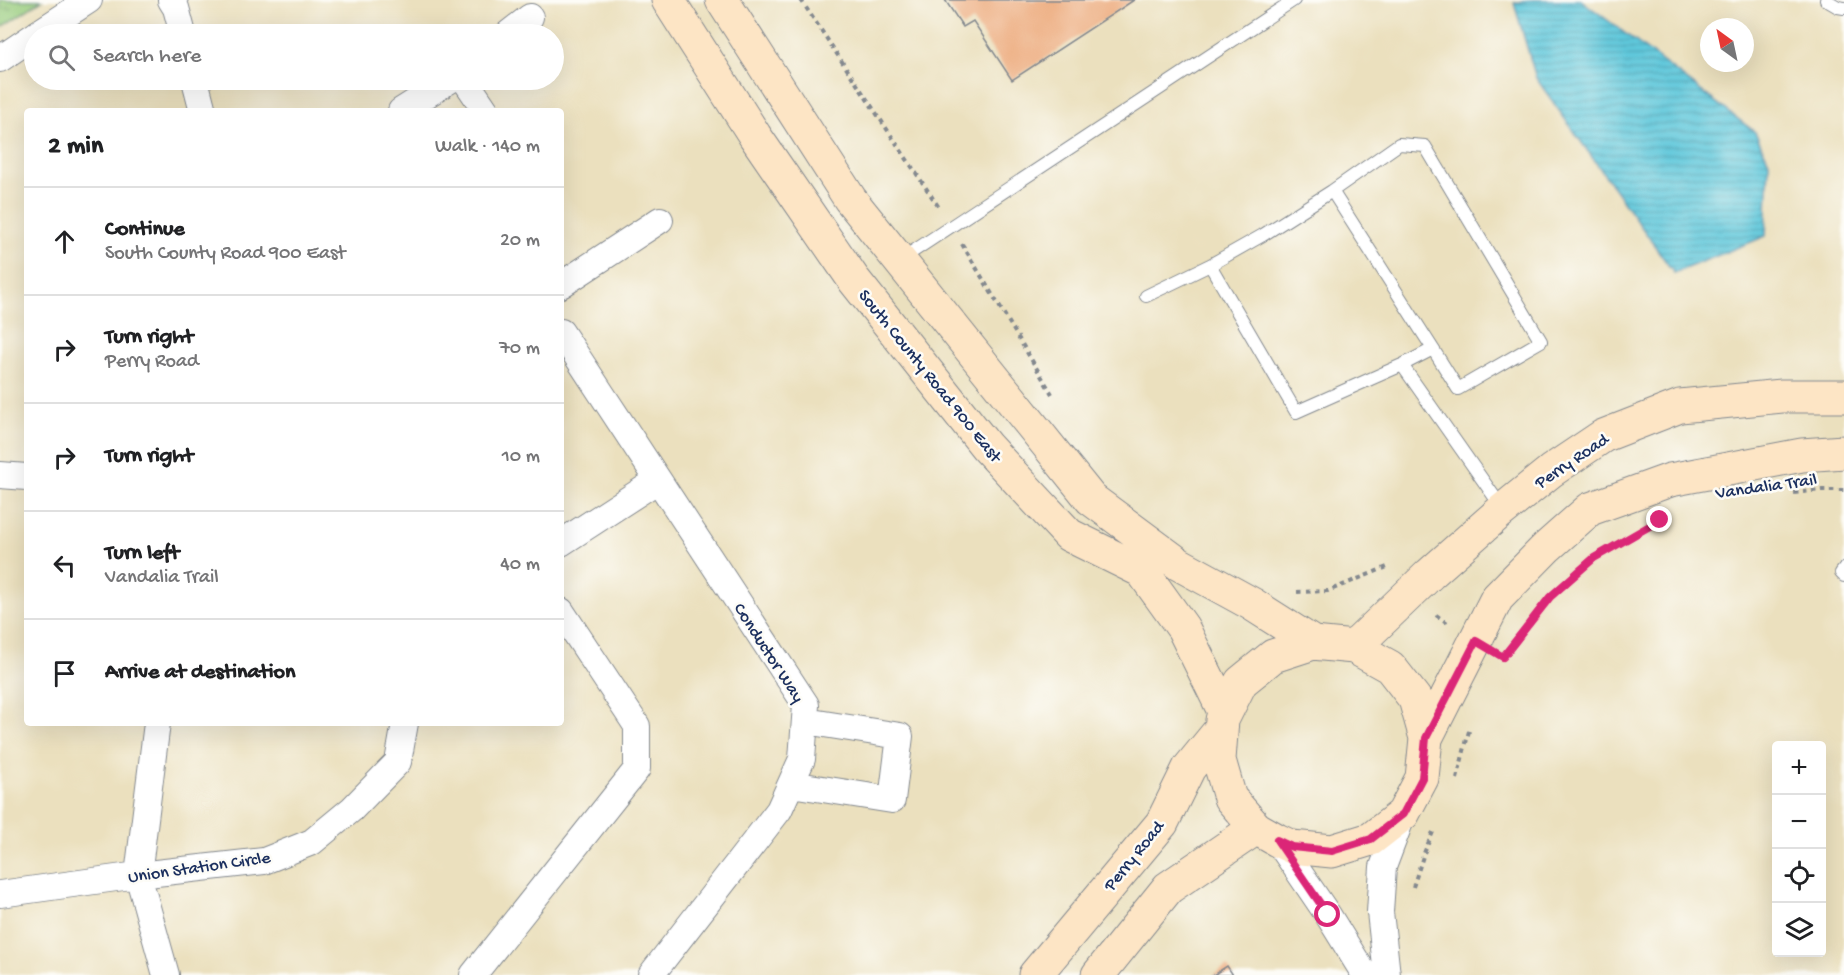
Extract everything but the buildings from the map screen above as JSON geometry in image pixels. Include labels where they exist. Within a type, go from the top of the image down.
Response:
[{"type":"street","points":[[53,24],[89,0]]},
{"type":"street","points":[[171,0],[180,24]]},
{"type":"street","name":"South County Road 900 East","points":[[668,0],[755,136],[854,280],[986,446],[1069,535],[1142,571],[1184,628],[1223,721]]},
{"type":"street","points":[[722,0],[850,200],[1091,499],[1179,564],[1252,604],[1313,644]]},
{"type":"street","points":[[520,24],[530,16]]},
{"type":"street","points":[[0,59],[24,43]]},
{"type":"street","points":[[198,90],[202,108]]},
{"type":"street","points":[[406,108],[434,90]]},
{"type":"street","points":[[472,90],[484,108]]},
{"type":"street","points":[[564,283],[660,219]]},
{"type":"street","name":"Conductor Way","points":[[564,337],[806,705],[802,759],[779,810],[651,975]]},
{"type":"street","name":"Perry Road","points":[[1354,647],[1503,510],[1551,471],[1602,436],[1680,406],[1782,396],[1844,396]]},
{"type":"street","name":"Perry Road","points":[[1426,738],[1489,649],[1497,598],[1546,548],[1590,509],[1670,480],[1802,455],[1844,452]]},
{"type":"street","points":[[0,475],[24,477]]},
{"type":"street","points":[[564,541],[658,480]]},
{"type":"street","points":[[473,975],[637,769],[637,726],[564,616]]},
{"type":"street","name":"Perry Road","points":[[1035,975],[1162,823],[1189,768],[1223,721],[1240,682],[1273,656],[1313,644],[1354,647],[1390,667],[1415,699],[1426,738],[1422,778],[1403,814],[1371,839],[1332,851],[1292,847],[1267,834],[1230,798],[1219,760],[1223,721]]},
{"type":"street","points":[[791,784],[892,800],[900,736],[805,721]]},
{"type":"street","points":[[157,726],[138,875],[166,975]]},
{"type":"street","name":"Union Station Circle","points":[[0,894],[264,861],[312,842],[352,809],[398,762],[404,726]]},
{"type":"street","points":[[1388,975],[1380,912],[1383,867],[1403,814]]},
{"type":"street","points":[[1098,975],[1168,888],[1267,834],[1328,915],[1365,975]]},
{"type":"lane","points":[[899,261],[1294,0]]},
{"type":"lane","points":[[1826,0],[1844,8]]},
{"type":"lane","points":[[1146,296],[1210,265],[1263,235],[1332,191],[1399,144],[1425,146],[1541,341],[1458,389],[1332,191]]},
{"type":"lane","points":[[1210,265],[1296,412],[1433,349]]},
{"type":"lane","points":[[1402,365],[1503,510]]},
{"type":"lane","points":[[1844,569],[1841,573],[1844,576]]},
{"type":"path","points":[[801,0],[951,226],[1053,396]]},
{"type":"path","name":"Vandalia Trail","points":[[1788,493],[1844,490]]},
{"type":"path","points":[[1296,592],[1328,591],[1402,561],[1438,618],[1489,649],[1594,558],[1660,520]]},
{"type":"path","points":[[1454,785],[1459,775],[1471,721]]},
{"type":"path","points":[[1410,897],[1424,853],[1437,824]]},
{"type":"green space","points":[[0,0],[42,0],[0,28]]},
{"type":"water","points":[[1529,0],[1581,0],[1755,132],[1769,162],[1766,236],[1674,273],[1536,78],[1514,3]]},
{"type":"route","points":[[1328,915],[1277,840],[1292,847],[1332,851],[1371,839],[1403,814],[1422,778],[1426,738],[1476,641],[1503,657],[1550,597],[1594,558],[1660,520]]}]
